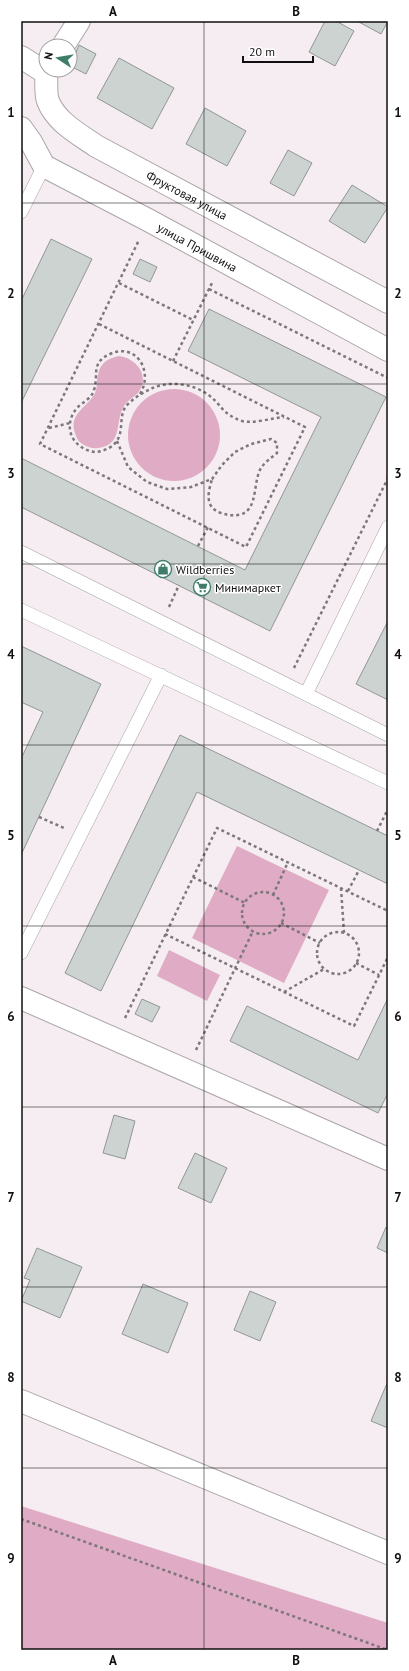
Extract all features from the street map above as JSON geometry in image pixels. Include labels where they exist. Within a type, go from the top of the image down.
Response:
[{"type":"street","points":[[68,38],[79,21]]},
{"type":"street","name":"Фруктовая улица","points":[[21,57],[38,66]]},
{"type":"street","name":"Фруктовая улица","points":[[47,78],[48,100],[59,118],[66,125],[96,146],[388,302]]},
{"type":"street","points":[[21,128],[31,142],[44,166]]},
{"type":"street","name":"улица Пришвина","points":[[44,166],[148,220],[388,350]]},
{"type":"street","points":[[21,998],[115,1038],[388,1160]]},
{"type":"street","points":[[21,1401],[388,1552]]},
{"type":"lane","points":[[21,212],[44,166]]},
{"type":"lane","points":[[306,694],[388,528]]},
{"type":"lane","points":[[21,552],[388,735]]},
{"type":"lane","points":[[21,610],[388,783]]},
{"type":"lane","points":[[21,953],[161,675]]},
{"type":"path","points":[[99,324],[305,427],[246,547],[40,444],[119,283],[148,220]]},
{"type":"path","points":[[173,361],[223,261]]},
{"type":"path","points":[[119,283],[193,320]]},
{"type":"path","points":[[209,289],[388,378]]},
{"type":"path","points":[[127,352],[135,356],[141,362],[145,370],[145,387],[123,412],[121,432],[111,447],[104,451],[95,452],[80,446],[74,440],[70,432],[70,423],[72,415],[77,408],[94,390],[95,373],[98,364],[103,358],[110,353],[127,352]]},
{"type":"path","points":[[140,394],[165,384],[182,384],[196,387],[208,394],[228,415],[244,422],[285,417]]},
{"type":"path","points":[[48,428],[70,423]]},
{"type":"path","points":[[117,440],[128,467],[147,482],[167,489],[191,487],[212,478],[222,464],[235,452],[261,440],[271,439],[278,444],[277,453],[262,467],[258,475],[253,503],[246,512],[234,516],[221,514],[211,507],[208,497],[212,478]]},
{"type":"path","points":[[286,684],[388,478]]},
{"type":"path","points":[[198,546],[208,527]]},
{"type":"path","points":[[161,621],[179,585]]},
{"type":"path","points":[[377,831],[388,809]]},
{"type":"path","points":[[39,817],[80,836]]},
{"type":"path","points":[[115,1038],[217,828],[388,911]]},
{"type":"path","points":[[273,895],[288,862]]},
{"type":"path","points":[[348,891],[359,870]]},
{"type":"path","points":[[193,877],[244,903]]},
{"type":"path","points":[[340,888],[344,933]]},
{"type":"path","points":[[260,893],[269,893],[273,895],[282,905],[284,914],[281,923],[275,930],[266,934],[253,931],[244,921],[242,912],[244,903],[251,896],[260,893]]},
{"type":"path","points":[[281,923],[320,943]]},
{"type":"path","points":[[186,1070],[253,931]]},
{"type":"path","points":[[334,932],[344,933],[352,938],[357,945],[358,954],[356,963],[350,970],[341,974],[332,973],[324,969],[318,961],[317,952],[320,943],[326,936],[334,932]]},
{"type":"path","points":[[165,934],[354,1026],[388,956]]},
{"type":"path","points":[[356,963],[379,974]]},
{"type":"path","points":[[284,992],[324,969]]},
{"type":"path","points":[[21,1519],[388,1650]]},
{"type":"shaded area","points":[[119,356],[131,360],[140,369],[143,380],[142,387],[138,393],[124,406],[115,438],[111,443],[98,448],[90,447],[77,439],[74,421],[76,416],[95,393],[97,377],[103,364],[111,358]]},
{"type":"shaded area","points":[[174,389],[192,392],[207,402],[217,417],[220,435],[217,453],[207,468],[192,478],[174,481],[156,478],[141,468],[131,453],[128,435],[131,417],[141,402],[156,392]]},
{"type":"shaded area","points":[[237,846],[329,890],[284,983],[192,938]]},
{"type":"shaded area","points":[[169,950],[220,975],[207,1001],[157,976]]},
{"type":"shaded area","points":[[21,1506],[388,1623],[388,1650],[21,1650]]},
{"type":"building","points":[[325,21],[336,21],[354,31],[335,66],[309,52]]},
{"type":"building","points":[[357,21],[388,21],[381,34]]},
{"type":"building","points":[[79,45],[96,54],[86,74],[78,70]]},
{"type":"building","points":[[119,58],[174,88],[152,129],[97,98]]},
{"type":"building","points":[[205,108],[246,131],[227,166],[186,144]]},
{"type":"building","points":[[288,150],[312,163],[294,196],[270,183]]},
{"type":"building","points":[[352,185],[388,207],[365,243],[329,221]]},
{"type":"building","points":[[51,239],[92,259],[21,403],[21,301]]},
{"type":"building","points":[[140,259],[157,267],[150,282],[133,274]]},
{"type":"building","points":[[209,309],[386,397],[270,631],[21,507],[21,458],[245,570],[321,417],[188,351]]},
{"type":"building","points":[[388,621],[388,700],[356,684]]},
{"type":"building","points":[[21,646],[101,684],[21,855],[21,759],[43,712],[21,702]]},
{"type":"building","points":[[180,735],[388,836],[388,884],[197,792],[101,991],[65,973]]},
{"type":"building","points":[[388,998],[388,1093],[378,1113],[230,1041],[247,1006],[358,1060]]},
{"type":"building","points":[[142,999],[160,1007],[152,1022],[135,1014]]},
{"type":"building","points":[[114,1115],[135,1121],[125,1159],[103,1153]]},
{"type":"building","points":[[195,1153],[227,1168],[211,1203],[178,1188]]},
{"type":"building","points":[[386,1227],[388,1228],[388,1253],[377,1248]]},
{"type":"building","points":[[37,1248],[82,1267],[60,1318],[21,1301],[30,1280],[24,1278]]},
{"type":"building","points":[[143,1284],[188,1303],[168,1353],[122,1334]]},
{"type":"building","points":[[250,1291],[276,1302],[260,1341],[234,1330]]},
{"type":"building","points":[[388,1381],[388,1428],[371,1421]]},
{"type":"place","name":"Wildberries","points":[[163,569]]},
{"type":"place","name":"Минимаркет","points":[[202,587]]}]
